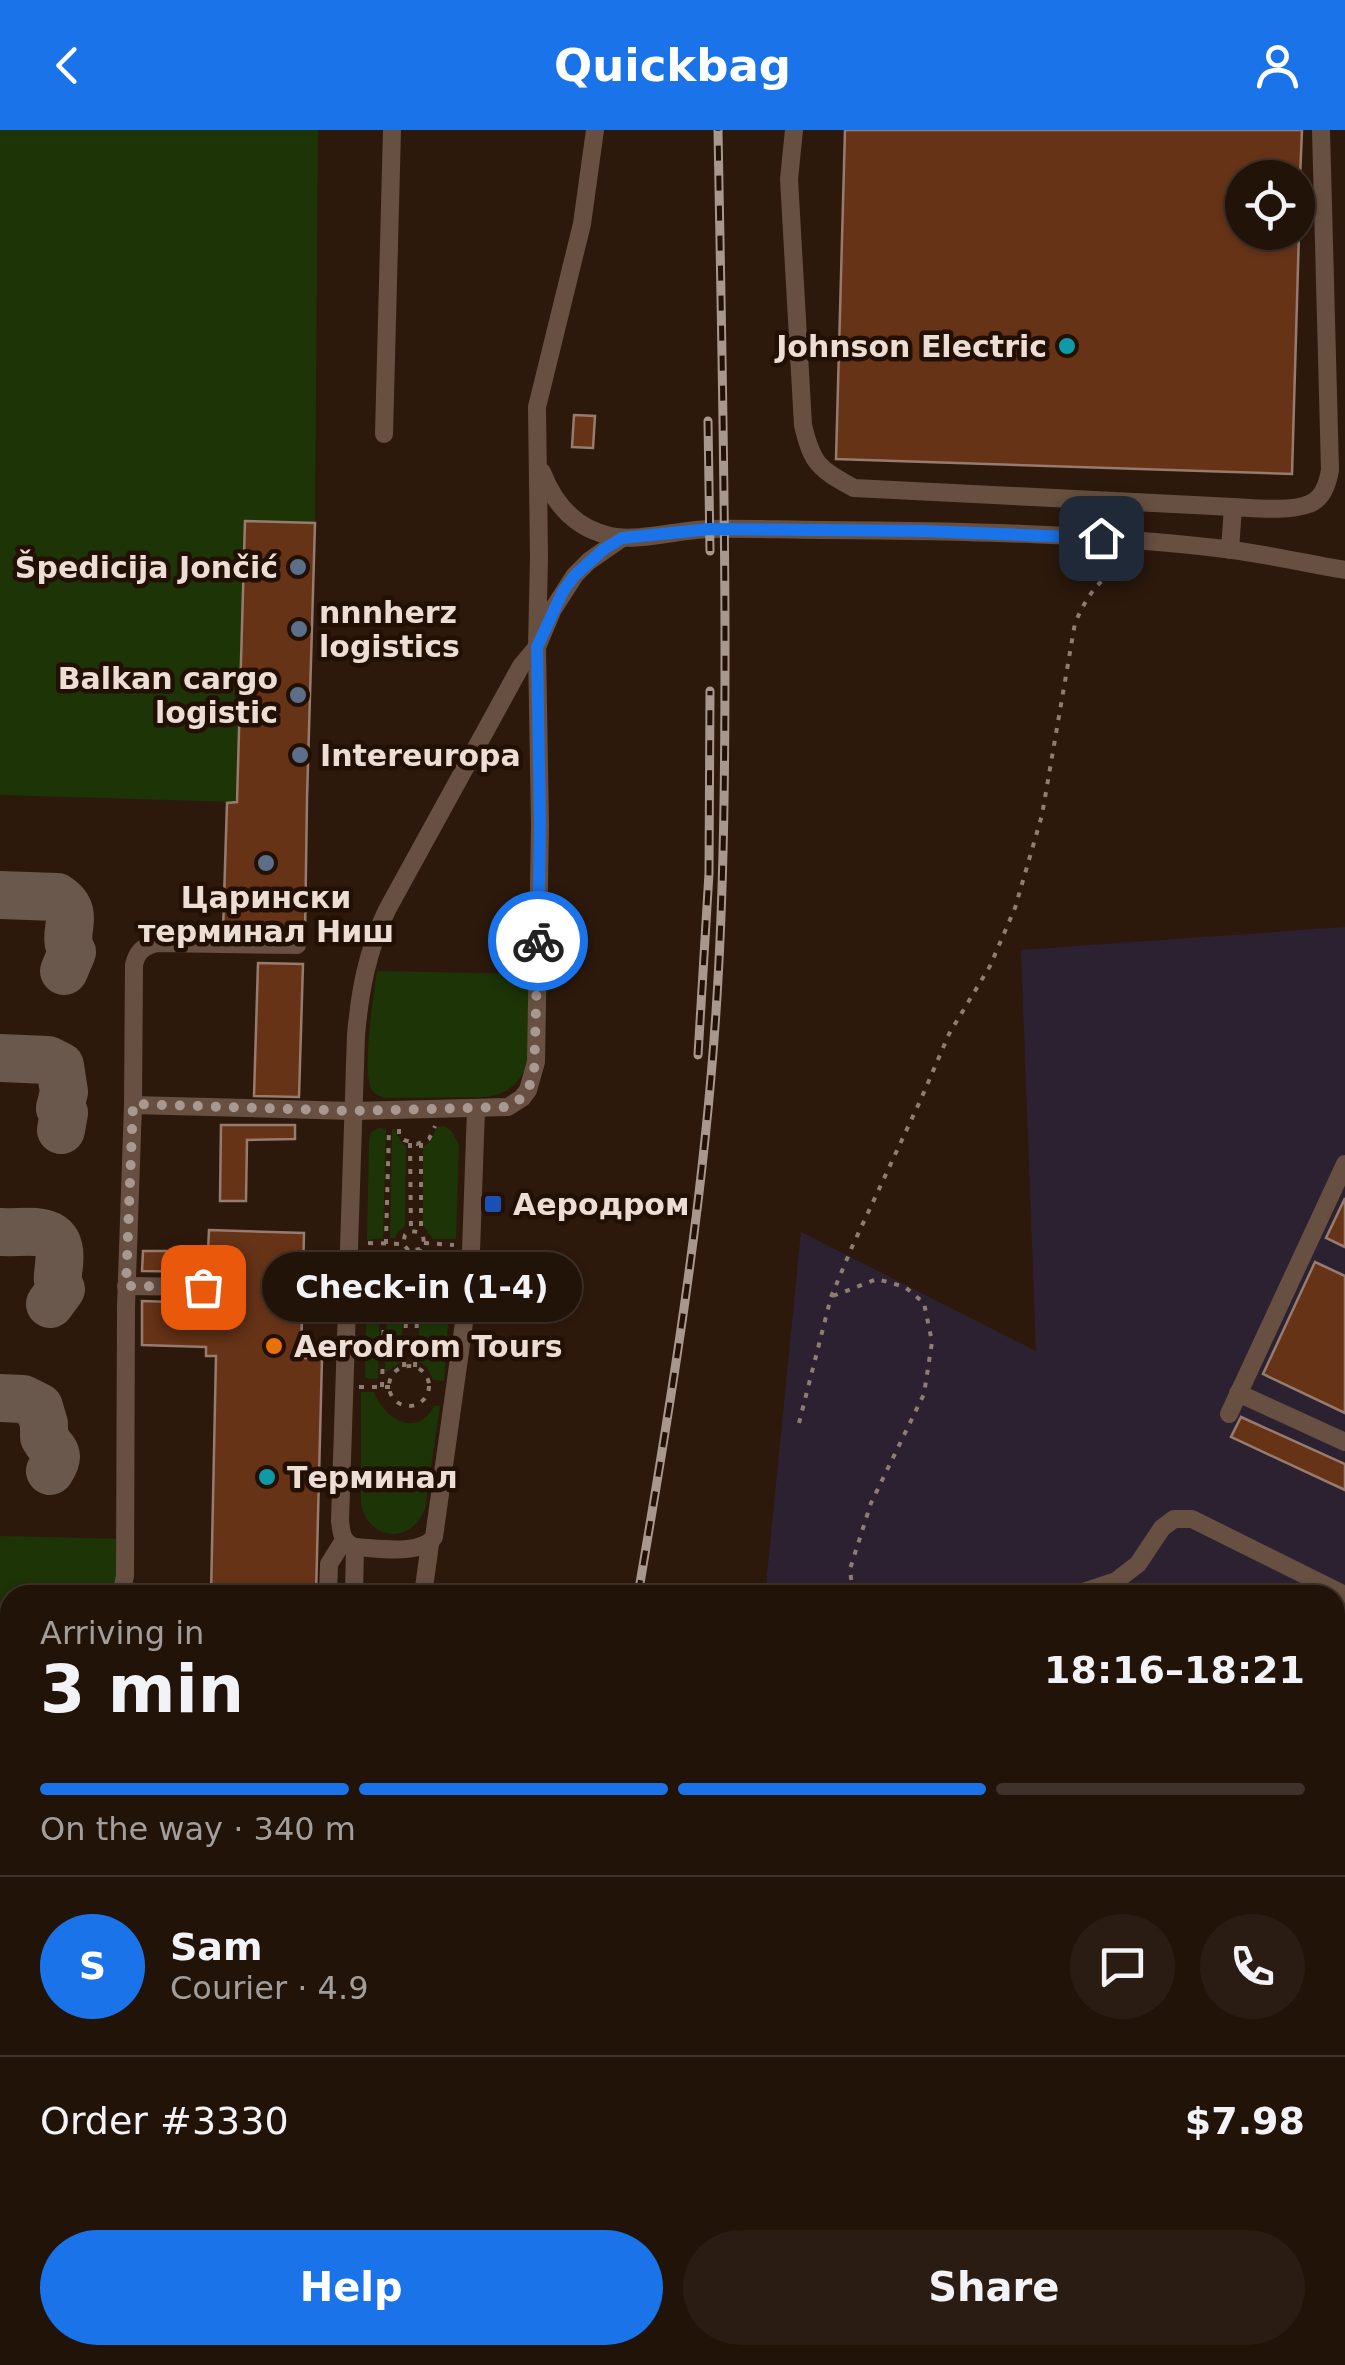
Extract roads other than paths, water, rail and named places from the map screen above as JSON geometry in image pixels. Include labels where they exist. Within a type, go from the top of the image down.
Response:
[{"type":"street","points":[[384,434],[392,130]]},
{"type":"street","points":[[133,1104],[353,1111],[476,1109],[508,1107],[528,1090],[536,1062],[540,824],[537,407],[582,224],[595,130]]},
{"type":"street","points":[[794,130],[789,180],[803,424],[810,454],[828,474],[854,488],[1277,508],[1310,504],[1323,492],[1330,470],[1321,130]]},
{"type":"street","points":[[538,462],[557,502],[572,519],[591,530],[622,538],[710,529],[924,531],[1158,542],[1345,570]]},
{"type":"street","points":[[1230,550],[1233,507]]},
{"type":"street","points":[[353,1585],[350,1544],[340,1520],[360,990],[376,932],[521,666],[537,647],[553,608],[575,575],[622,538]]},
{"type":"street","points":[[123,1585],[134,965],[140,950],[156,943],[297,945]]},
{"type":"street","points":[[424,1585],[438,1516],[470,1280],[476,1109]]},
{"type":"street","points":[[1229,1414],[1345,1164]]},
{"type":"street","points":[[126,1286],[203,1287]]},
{"type":"street","points":[[1238,1393],[1345,1442]]},
{"type":"street","points":[[1104,1585],[1138,1564],[1162,1528],[1174,1519],[1192,1519],[1325,1585]]},
{"type":"street","points":[[328,1585],[329,1564],[350,1544],[420,1548],[430,1544]]},
{"type":"railway","points":[[640,1585],[694,1232],[719,967],[725,650],[718,130]]},
{"type":"railway","points":[[708,421],[710,551]]},
{"type":"railway","points":[[698,1055],[709,873],[710,691]]},
{"type":"place","name":"Johnson Electric","points":[[1067,346]]},
{"type":"place","name":"Špedicija Jončić","points":[[298,567]]},
{"type":"place","name":"nnnherz logistics","points":[[299,629]]},
{"type":"place","name":"Balkan cargo logistic","points":[[298,695]]},
{"type":"place","name":"Intereuropa","points":[[300,755]]},
{"type":"place","name":"Царински терминал Ниш","points":[[266,863]]},
{"type":"place","name":"Аеродром","points":[[493,1204]]},
{"type":"place","name":"Check-in (1-4)","points":[[203,1287]]},
{"type":"place","name":"Aerodrom Tours","points":[[274,1346]]},
{"type":"place","name":"Терминал","points":[[267,1477]]}]
